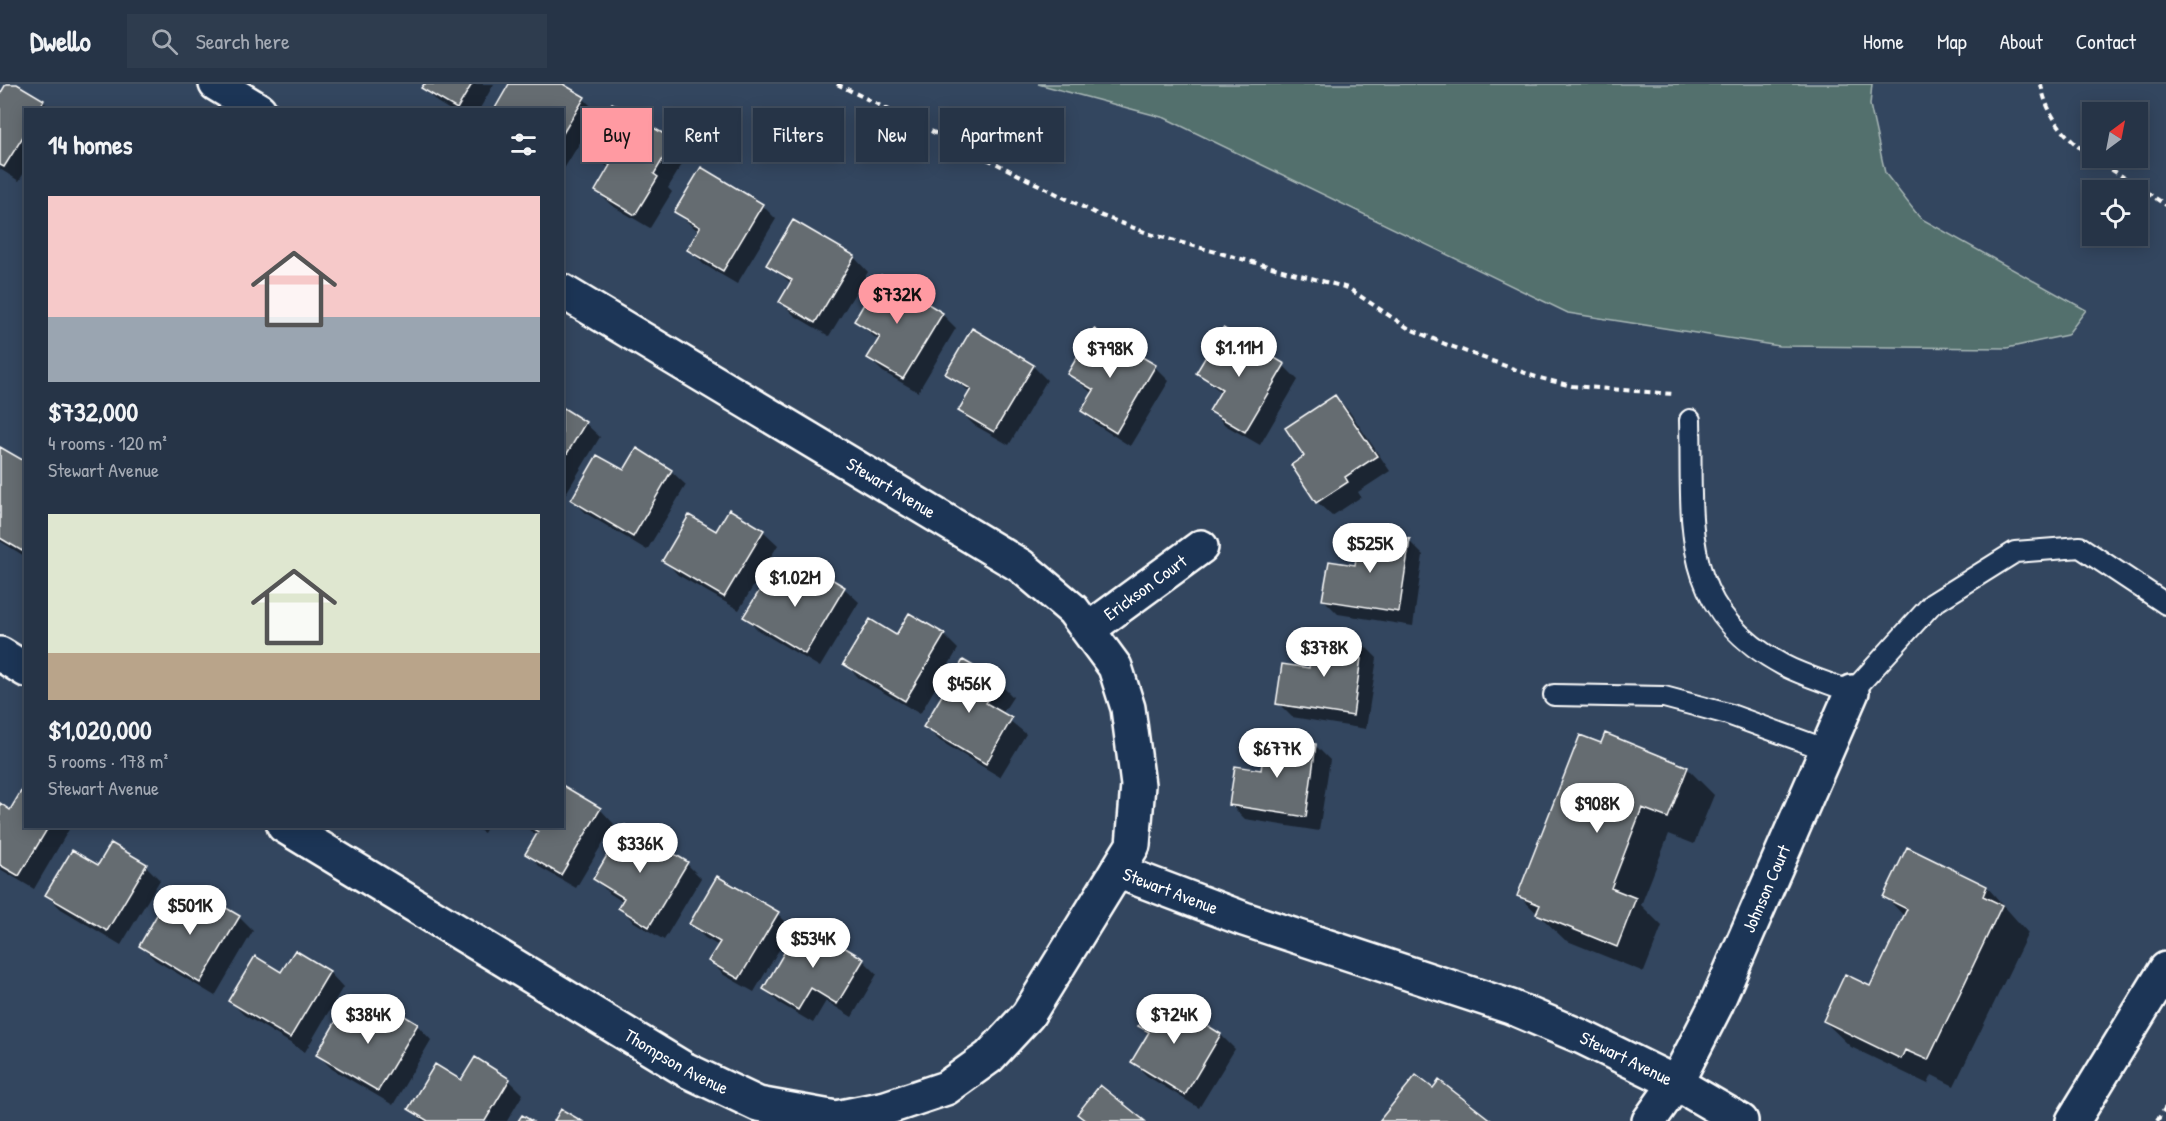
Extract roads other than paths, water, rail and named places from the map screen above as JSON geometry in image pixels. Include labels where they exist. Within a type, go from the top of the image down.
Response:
[{"type":"street","points":[[216,84],[256,108]]},
{"type":"street","name":"Stewart Avenue","points":[[564,292],[1021,566],[1051,589],[1089,629],[1115,667],[1128,708],[1138,785],[1133,845],[1117,870],[1244,919],[1511,1007],[1582,1037],[1676,1083],[1740,1121]]},
{"type":"street","name":"Erickson Court","points":[[1089,629],[1201,547]]},
{"type":"street","points":[[0,654],[24,669]]},
{"type":"street","name":"Johnson Court","points":[[1649,1121],[1676,1083],[1716,1005],[1852,692]]},
{"type":"street","name":"Thompson Avenue","points":[[287,828],[686,1070],[758,1104],[836,1119],[886,1108],[946,1088],[989,1057],[1028,1015],[1117,870]]},
{"type":"street","points":[[2073,1121],[2166,969]]},
{"type":"lane","points":[[1690,420],[1693,529],[1699,567],[1708,596],[1725,621],[1766,655],[1785,666],[1852,692],[1932,603],[2015,552],[2080,547],[2166,604]]},
{"type":"lane","points":[[1554,695],[1664,697],[1728,714],[1827,750]]}]
